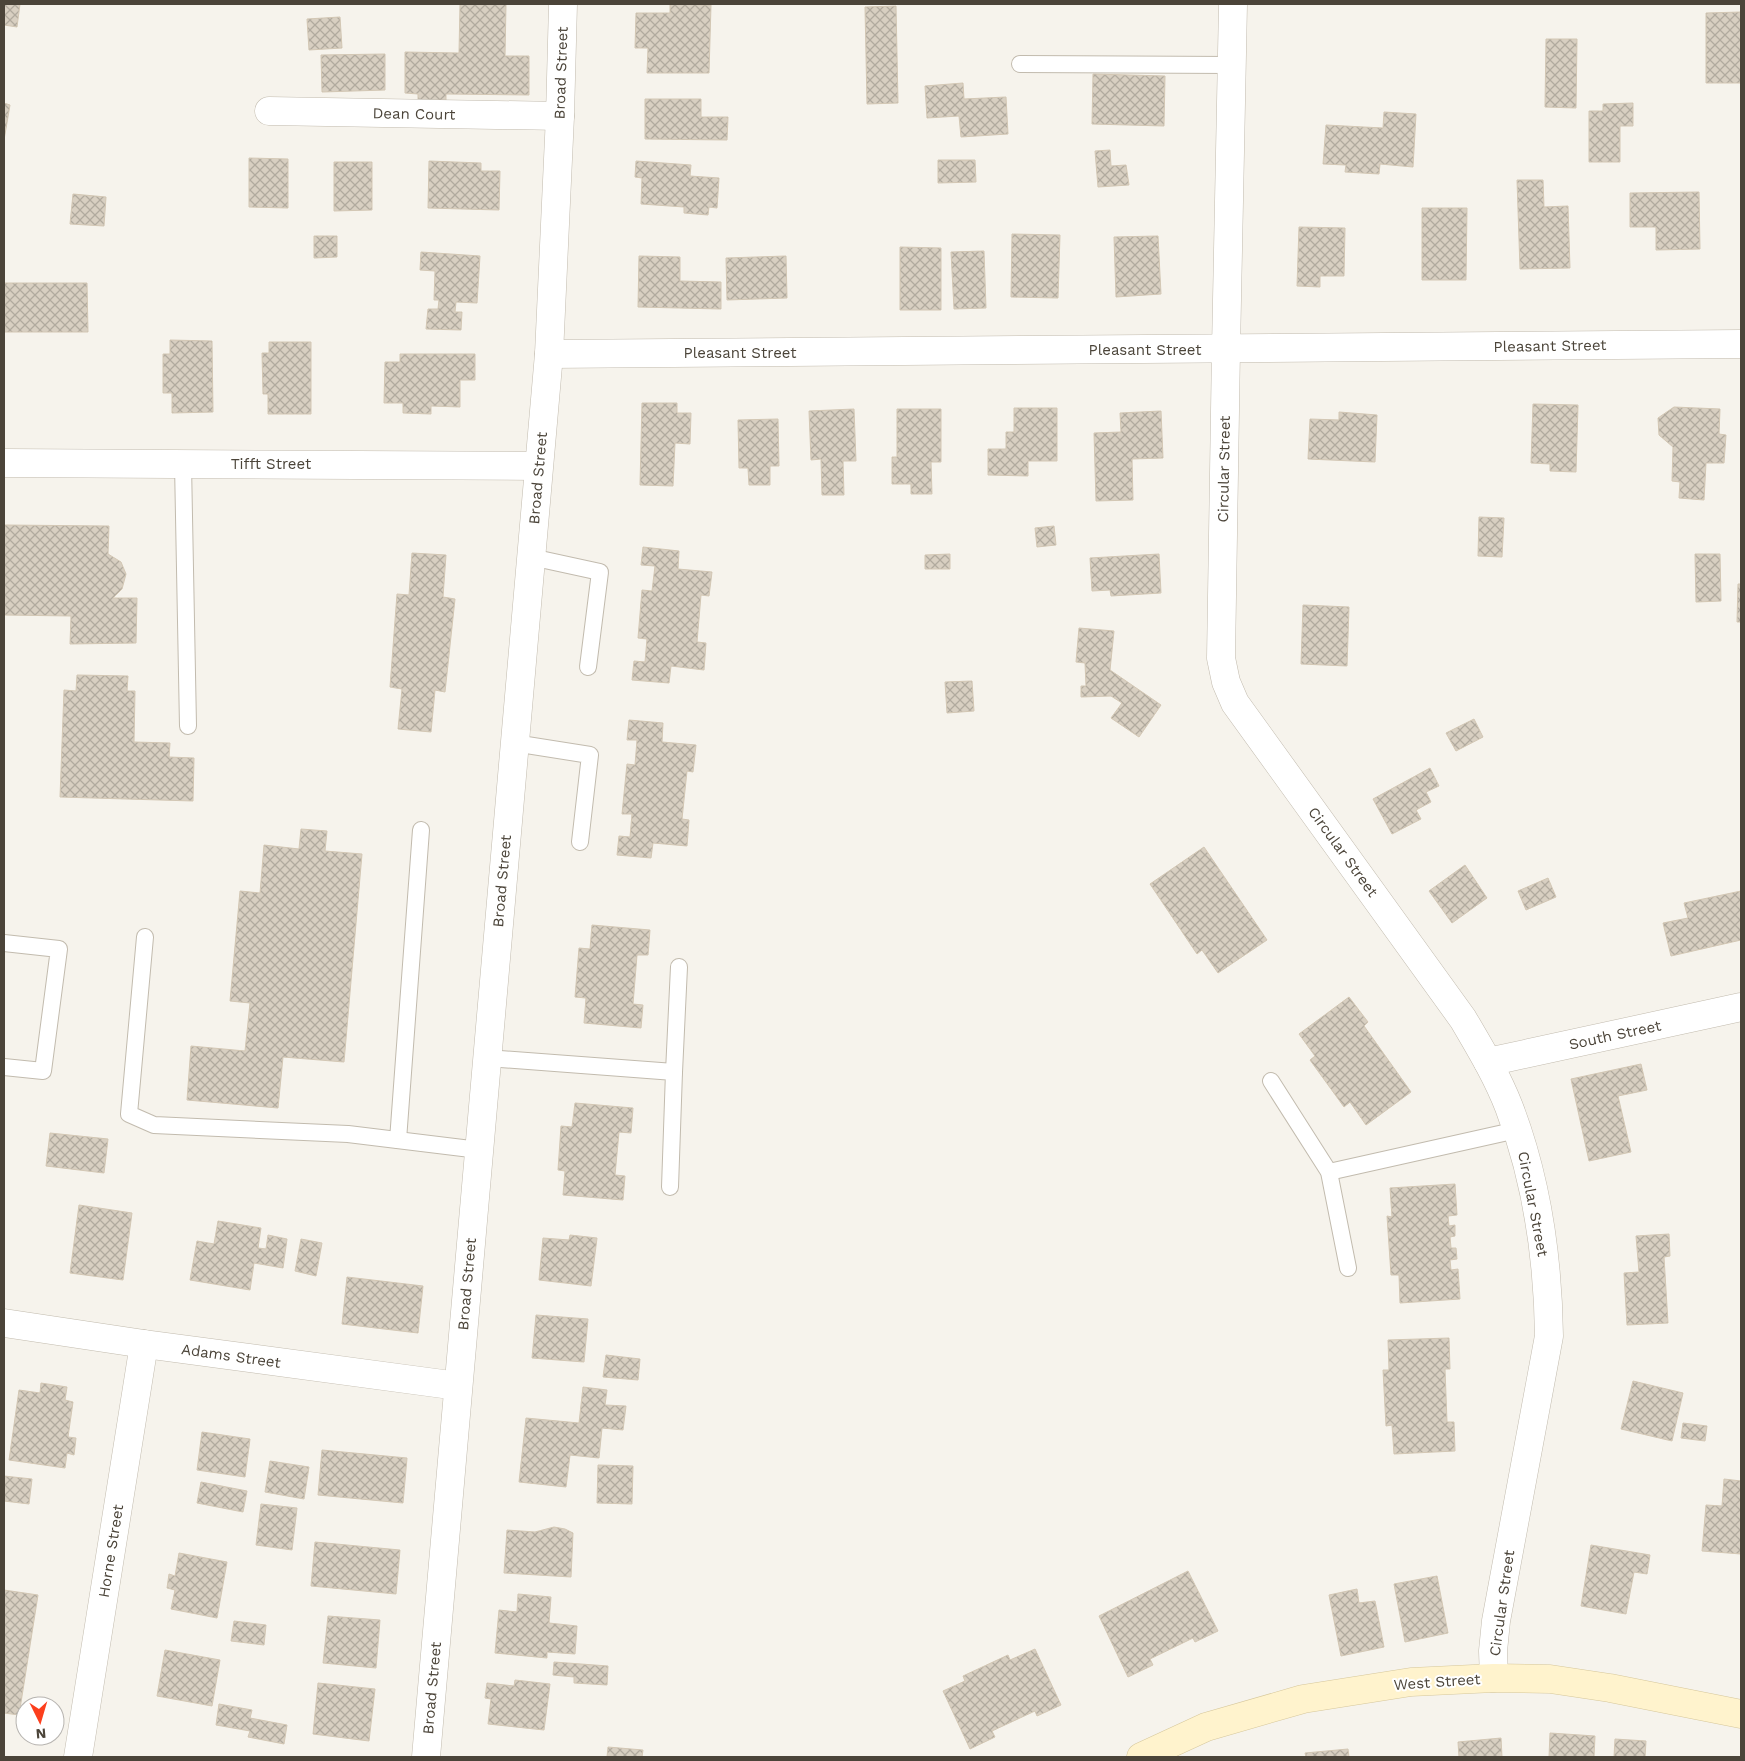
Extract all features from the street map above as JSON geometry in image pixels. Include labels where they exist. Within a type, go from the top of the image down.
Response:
[{"type":"street","name":"Broad Street","points":[[426,1757],[549,354],[563,4]]},
{"type":"street","name":"Circular Street","points":[[1233,4],[1222,658],[1226,682],[1236,703],[1463,1019],[1488,1062],[1509,1106],[1525,1151],[1543,1246],[1548,1295],[1549,1336],[1496,1621],[1493,1651],[1494,1678]]},
{"type":"street","name":"Dean Court","points":[[268,111],[560,116]]},
{"type":"street","name":"Pleasant Street","points":[[549,354],[1741,344]]},
{"type":"street","name":"Tifft Street","points":[[4,463],[538,466]]},
{"type":"street","name":"South Street","points":[[1488,1062],[1741,1007]]},
{"type":"street","name":"Adams Street","points":[[4,1323],[144,1344],[458,1386]]},
{"type":"street","name":"Horne Street","points":[[78,1757],[144,1344]]},
{"type":"street","name":"West Street","points":[[1141,1757],[1206,1728],[1303,1699],[1411,1682],[1494,1678],[1550,1679],[1610,1688],[1741,1714]]},
{"type":"lane","points":[[1020,64],[1232,66]]},
{"type":"lane","points":[[183,464],[188,726]]},
{"type":"lane","points":[[531,557],[600,572],[588,667]]},
{"type":"lane","points":[[514,743],[590,755],[580,842]]},
{"type":"lane","points":[[398,1140],[421,830]]},
{"type":"lane","points":[[145,937],[129,1114],[154,1125],[348,1134],[479,1150]]},
{"type":"lane","points":[[4,943],[59,949],[43,1071],[4,1067]]},
{"type":"lane","points":[[670,1187],[679,967]]},
{"type":"lane","points":[[487,1058],[674,1072]]},
{"type":"lane","points":[[1272,1081],[1329,1172],[1348,1268]]},
{"type":"lane","points":[[1329,1172],[1517,1130]]},
{"type":"building","points":[[4,4],[20,4],[17,27],[4,25]]},
{"type":"building","points":[[460,4],[506,4],[505,56],[529,56],[529,95],[446,94],[446,103],[418,103],[418,94],[405,93],[405,52],[459,53]]},
{"type":"building","points":[[670,4],[711,5],[709,73],[647,73],[648,48],[635,48],[636,13],[670,13]]},
{"type":"building","points":[[896,6],[898,103],[867,104],[865,7]]},
{"type":"building","points":[[1741,12],[1741,83],[1706,83],[1706,13]]},
{"type":"building","points":[[340,17],[342,48],[309,50],[307,19]]},
{"type":"building","points":[[1546,39],[1577,39],[1576,108],[1545,107]]},
{"type":"building","points":[[385,54],[385,90],[322,92],[321,55]]},
{"type":"building","points":[[1093,74],[1165,76],[1164,126],[1092,124]]},
{"type":"building","points":[[963,83],[964,99],[1006,97],[1008,134],[961,137],[959,116],[927,118],[925,86]]},
{"type":"building","points":[[645,99],[701,99],[701,117],[728,117],[727,140],[645,139]]},
{"type":"building","points":[[4,103],[10,105],[4,140]]},
{"type":"building","points":[[1633,103],[1633,126],[1620,126],[1620,162],[1589,162],[1589,111],[1603,111],[1603,104]]},
{"type":"building","points":[[1384,112],[1416,114],[1413,167],[1380,164],[1379,174],[1345,172],[1346,165],[1323,164],[1326,125],[1383,128]]},
{"type":"building","points":[[1110,150],[1111,166],[1126,165],[1129,185],[1098,187],[1095,151]]},
{"type":"building","points":[[249,158],[288,159],[288,208],[249,207]]},
{"type":"building","points":[[938,160],[975,160],[976,182],[938,183]]},
{"type":"building","points":[[429,161],[481,163],[481,171],[500,171],[499,210],[428,208]]},
{"type":"building","points":[[636,161],[691,165],[690,176],[719,178],[717,208],[709,207],[708,215],[684,213],[684,207],[641,204],[642,178],[635,177]]},
{"type":"building","points":[[334,162],[372,162],[372,210],[334,211]]},
{"type":"building","points":[[1517,180],[1543,180],[1544,207],[1568,206],[1570,268],[1520,269]]},
{"type":"building","points":[[1699,192],[1700,249],[1656,250],[1656,227],[1630,227],[1630,193]]},
{"type":"building","points":[[73,194],[106,197],[104,226],[70,224]]},
{"type":"building","points":[[1422,208],[1467,208],[1466,280],[1422,280]]},
{"type":"building","points":[[1299,227],[1345,228],[1344,276],[1320,276],[1320,287],[1297,286]]},
{"type":"building","points":[[1012,234],[1060,235],[1058,298],[1011,297]]},
{"type":"building","points":[[314,236],[337,236],[337,257],[314,258]]},
{"type":"building","points":[[1158,236],[1161,294],[1116,297],[1114,237]]},
{"type":"building","points":[[900,247],[941,248],[941,310],[900,310]]},
{"type":"building","points":[[984,251],[986,308],[954,309],[951,252]]},
{"type":"building","points":[[421,252],[480,256],[477,303],[456,302],[455,312],[462,312],[461,330],[426,329],[428,309],[438,309],[439,300],[434,300],[435,271],[420,270]]},
{"type":"building","points":[[639,256],[680,257],[680,281],[721,282],[721,309],[638,307]]},
{"type":"building","points":[[786,256],[787,298],[727,300],[726,258]]},
{"type":"building","points":[[4,283],[87,283],[88,332],[4,332]]},
{"type":"building","points":[[170,340],[212,341],[213,412],[172,413],[172,393],[163,393],[163,354],[170,354]]},
{"type":"building","points":[[269,342],[311,342],[311,414],[268,414],[268,394],[263,394],[262,353],[269,353]]},
{"type":"building","points":[[400,354],[475,354],[475,380],[460,380],[460,407],[431,406],[431,414],[403,413],[403,403],[384,403],[385,362],[400,362]]},
{"type":"building","points":[[642,403],[677,403],[677,413],[691,413],[690,444],[675,443],[673,486],[640,485]]},
{"type":"building","points":[[1533,404],[1578,405],[1576,472],[1550,471],[1550,464],[1531,463]]},
{"type":"building","points":[[1674,407],[1720,409],[1719,434],[1726,435],[1724,463],[1706,463],[1704,500],[1679,498],[1680,482],[1672,481],[1673,447],[1659,435],[1658,418]]},
{"type":"building","points":[[1014,408],[1057,408],[1057,461],[1028,461],[1028,476],[988,475],[988,449],[1006,449],[1006,432],[1014,432]]},
{"type":"building","points":[[854,409],[856,461],[843,461],[844,495],[822,495],[821,459],[811,460],[809,411]]},
{"type":"building","points":[[897,409],[941,409],[941,462],[931,462],[932,494],[911,494],[911,484],[892,484],[892,457],[897,457]]},
{"type":"building","points":[[1161,411],[1163,458],[1132,459],[1133,500],[1096,501],[1094,433],[1121,432],[1120,413]]},
{"type":"building","points":[[1339,412],[1377,415],[1375,462],[1308,459],[1310,419],[1339,420]]},
{"type":"building","points":[[778,419],[779,466],[770,466],[770,485],[749,485],[748,468],[739,468],[738,420]]},
{"type":"building","points":[[1479,517],[1504,518],[1502,557],[1478,556]]},
{"type":"building","points":[[4,525],[109,526],[108,554],[121,562],[126,574],[122,589],[113,598],[137,598],[136,643],[70,644],[71,616],[4,615]]},
{"type":"building","points":[[1054,526],[1056,545],[1037,547],[1035,528]]},
{"type":"building","points":[[643,547],[679,551],[678,569],[712,572],[709,596],[701,595],[697,642],[706,643],[704,670],[671,666],[669,683],[632,680],[634,661],[645,662],[647,639],[638,638],[642,590],[652,591],[655,566],[641,565]]},
{"type":"building","points":[[412,553],[446,555],[443,597],[455,599],[445,692],[435,690],[431,732],[398,729],[402,689],[390,687],[397,594],[409,595]]},
{"type":"building","points":[[950,554],[950,569],[925,569],[925,555]]},
{"type":"building","points":[[1159,554],[1161,593],[1111,596],[1110,590],[1092,591],[1090,558]]},
{"type":"building","points":[[1695,554],[1720,554],[1721,601],[1696,602]]},
{"type":"building","points":[[1738,584],[1741,584],[1741,622],[1737,622]]},
{"type":"building","points":[[1303,605],[1349,607],[1347,666],[1301,664]]},
{"type":"building","points":[[1079,628],[1114,631],[1110,670],[1161,705],[1139,737],[1111,718],[1122,703],[1111,696],[1081,697],[1081,686],[1086,686],[1085,663],[1076,662]]},
{"type":"building","points":[[77,675],[128,676],[127,691],[135,691],[134,742],[170,743],[169,757],[194,758],[193,801],[60,797],[64,690],[76,691]]},
{"type":"building","points":[[972,681],[974,711],[947,713],[945,682]]},
{"type":"building","points":[[1474,719],[1483,737],[1456,751],[1446,733]]},
{"type":"building","points":[[629,720],[663,723],[662,742],[696,745],[693,772],[687,771],[682,819],[689,820],[687,846],[653,843],[651,858],[617,855],[619,836],[630,837],[632,814],[622,814],[627,764],[635,765],[637,740],[627,740]]},
{"type":"building","points":[[1430,768],[1439,786],[1426,792],[1431,802],[1416,810],[1421,819],[1392,834],[1373,799]]},
{"type":"building","points":[[301,829],[327,831],[325,851],[362,854],[344,1062],[283,1057],[278,1108],[187,1100],[191,1046],[245,1051],[250,1003],[230,1001],[240,891],[260,893],[264,845],[299,849]]},
{"type":"building","points":[[1204,847],[1267,940],[1218,973],[1202,950],[1197,954],[1150,884]]},
{"type":"building","points":[[1465,865],[1487,898],[1452,923],[1429,891]]},
{"type":"building","points":[[1548,878],[1556,897],[1526,910],[1518,891]]},
{"type":"building","points":[[1741,891],[1741,940],[1671,956],[1663,923],[1688,918],[1684,903]]},
{"type":"building","points":[[592,925],[650,930],[648,955],[637,955],[633,1004],[643,1005],[641,1028],[584,1023],[586,998],[575,997],[579,948],[590,949]]},
{"type":"building","points":[[1349,997],[1368,1022],[1364,1026],[1411,1092],[1366,1125],[1350,1102],[1344,1107],[1310,1060],[1315,1056],[1299,1034]]},
{"type":"building","points":[[1641,1064],[1647,1090],[1618,1096],[1631,1152],[1589,1161],[1571,1079]]},
{"type":"building","points":[[575,1103],[633,1108],[631,1133],[619,1132],[615,1175],[625,1176],[623,1200],[563,1195],[565,1171],[558,1170],[561,1126],[572,1127]]},
{"type":"building","points":[[50,1133],[108,1139],[104,1173],[46,1166]]},
{"type":"building","points":[[1455,1184],[1457,1215],[1448,1216],[1449,1226],[1455,1225],[1455,1236],[1450,1237],[1451,1248],[1456,1248],[1457,1259],[1450,1260],[1451,1270],[1458,1269],[1460,1299],[1400,1303],[1399,1275],[1391,1275],[1387,1216],[1392,1217],[1390,1188]]},
{"type":"building","points":[[79,1205],[132,1213],[123,1280],[70,1273]]},
{"type":"building","points":[[218,1221],[261,1228],[258,1248],[266,1249],[268,1235],[287,1239],[283,1268],[254,1263],[250,1290],[190,1280],[197,1241],[214,1244]]},
{"type":"building","points":[[1669,1234],[1670,1256],[1664,1257],[1668,1323],[1627,1325],[1624,1273],[1639,1272],[1636,1236]]},
{"type":"building","points":[[570,1235],[597,1238],[591,1286],[539,1280],[543,1238],[569,1240]]},
{"type":"building","points":[[301,1239],[322,1243],[316,1276],[295,1271]]},
{"type":"building","points":[[347,1277],[423,1286],[418,1333],[342,1324]]},
{"type":"building","points":[[536,1315],[588,1319],[584,1362],[532,1358]]},
{"type":"building","points":[[1449,1338],[1450,1369],[1445,1369],[1447,1422],[1454,1422],[1455,1451],[1394,1454],[1392,1425],[1386,1426],[1383,1370],[1389,1370],[1388,1340]]},
{"type":"building","points":[[606,1355],[640,1359],[638,1380],[603,1377]]},
{"type":"building","points":[[1633,1381],[1683,1393],[1672,1441],[1621,1429]]},
{"type":"building","points":[[41,1383],[67,1387],[65,1400],[73,1402],[68,1437],[76,1438],[74,1455],[67,1453],[65,1468],[9,1460],[19,1390],[40,1393]]},
{"type":"building","points":[[583,1387],[607,1390],[605,1405],[626,1406],[623,1430],[602,1428],[599,1458],[570,1455],[566,1487],[519,1482],[526,1418],[579,1423]]},
{"type":"building","points":[[1683,1423],[1707,1426],[1705,1441],[1681,1438]]},
{"type":"building","points":[[202,1432],[250,1439],[245,1477],[197,1470]]},
{"type":"building","points":[[322,1450],[407,1458],[403,1503],[318,1495]]},
{"type":"building","points":[[270,1461],[309,1467],[304,1499],[265,1492]]},
{"type":"building","points":[[598,1465],[633,1466],[632,1504],[597,1503]]},
{"type":"building","points":[[4,1476],[32,1479],[29,1504],[4,1501]]},
{"type":"building","points":[[1724,1479],[1741,1481],[1741,1554],[1702,1551],[1706,1505],[1722,1506]]},
{"type":"building","points":[[201,1482],[247,1491],[243,1512],[197,1503]]},
{"type":"building","points":[[261,1504],[297,1508],[292,1550],[256,1545]]},
{"type":"building","points":[[554,1527],[573,1533],[571,1577],[504,1573],[507,1530],[535,1532]]},
{"type":"building","points":[[315,1542],[400,1550],[396,1594],[311,1586]]},
{"type":"building","points":[[1591,1545],[1650,1555],[1647,1574],[1634,1572],[1626,1614],[1581,1606]]},
{"type":"building","points":[[179,1553],[227,1562],[217,1618],[171,1609],[175,1590],[167,1588],[169,1574],[175,1576]]},
{"type":"building","points":[[1188,1571],[1218,1631],[1195,1642],[1193,1638],[1150,1659],[1153,1665],[1128,1677],[1099,1616]]},
{"type":"building","points":[[1437,1576],[1448,1633],[1405,1642],[1394,1584]]},
{"type":"building","points":[[1357,1589],[1359,1603],[1375,1601],[1384,1647],[1341,1656],[1329,1595]]},
{"type":"building","points":[[4,1590],[38,1595],[22,1696],[15,1696],[15,1714],[4,1713]]},
{"type":"building","points":[[518,1594],[551,1597],[549,1623],[577,1626],[575,1654],[547,1652],[547,1658],[495,1653],[499,1610],[517,1612]]},
{"type":"building","points":[[328,1616],[380,1620],[376,1668],[323,1663]]},
{"type":"building","points":[[234,1621],[266,1625],[264,1645],[231,1641]]},
{"type":"building","points":[[1035,1649],[1061,1705],[1037,1716],[1035,1711],[992,1731],[995,1737],[970,1749],[943,1691],[965,1681],[963,1676],[1008,1655],[1010,1660]]},
{"type":"building","points":[[165,1650],[220,1660],[212,1706],[157,1696]]},
{"type":"building","points":[[554,1662],[608,1666],[607,1685],[574,1683],[574,1677],[553,1675]]},
{"type":"building","points":[[515,1680],[550,1684],[544,1730],[488,1724],[491,1699],[485,1698],[487,1683],[514,1686]]},
{"type":"building","points":[[318,1683],[375,1689],[369,1741],[313,1734]]},
{"type":"building","points":[[219,1704],[252,1710],[250,1718],[287,1725],[284,1744],[248,1737],[250,1731],[216,1725]]},
{"type":"building","points":[[1550,1733],[1595,1736],[1594,1757],[1549,1757]]},
{"type":"building","points":[[1501,1738],[1502,1757],[1459,1757],[1458,1742]]},
{"type":"building","points":[[1615,1739],[1646,1741],[1645,1757],[1614,1757]]},
{"type":"building","points":[[608,1747],[643,1750],[642,1757],[607,1757]]},
{"type":"building","points":[[1348,1749],[1349,1757],[1306,1757],[1305,1753]]}]
